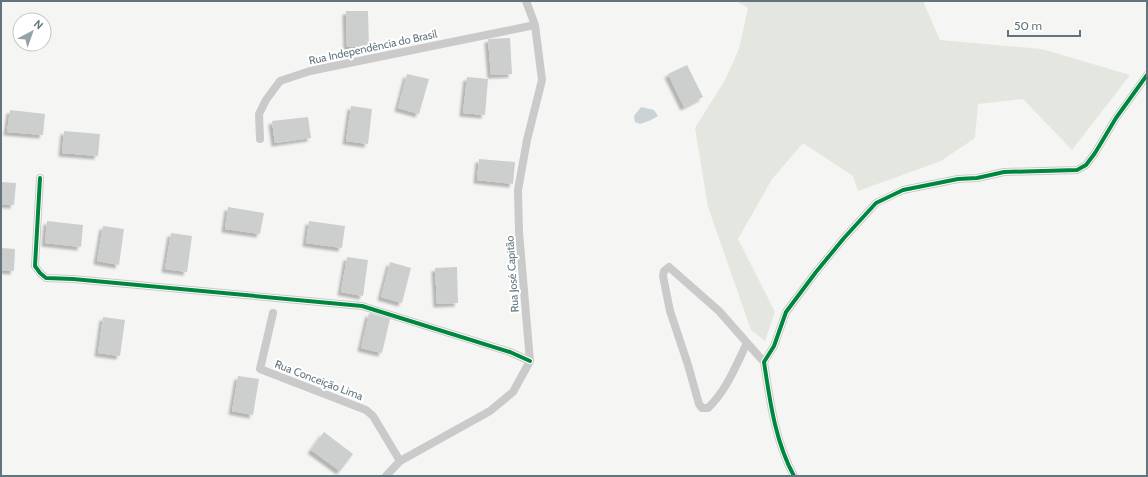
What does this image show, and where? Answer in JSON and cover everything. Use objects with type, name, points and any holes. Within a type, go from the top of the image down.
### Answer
[{"type":"street","name":"Rua José Capitão","points":[[526,1],[535,24],[542,80],[527,140],[518,190],[519,232],[530,361]]},
{"type":"street","name":"Rua Independência do Brasil","points":[[260,139],[259,114],[266,100],[280,80],[310,71],[535,24]]},
{"type":"street","points":[[764,362],[774,346],[786,312],[825,260],[876,203],[904,190],[958,179],[978,178],[1004,172],[1077,170],[1086,165],[1095,153],[1116,118],[1147,75]]},
{"type":"street","points":[[40,178],[35,266],[46,278],[73,279],[362,306],[510,352],[530,361],[513,392],[490,411],[400,461],[386,476]]},
{"type":"street","points":[[747,342],[729,382],[708,408],[702,408],[699,404],[670,311],[663,276],[664,271],[669,267],[718,311],[747,342],[764,362],[775,423],[787,463],[794,476]]},
{"type":"street","name":"Rua Conceição Lima","points":[[273,313],[260,369],[366,410],[373,416],[400,461]]},
{"type":"shaded area","points":[[736,1],[923,1],[940,40],[1042,49],[1130,75],[1072,150],[1023,99],[978,104],[975,138],[941,161],[858,191],[853,176],[803,143],[772,179],[738,239],[775,312],[765,341],[751,330],[708,207],[695,128],[725,80],[739,49],[748,8]]},
{"type":"shaded area","points":[[641,107],[654,110],[658,116],[640,124],[635,122],[634,116]]},
{"type":"building","points":[[346,11],[368,11],[369,47],[347,47]]},
{"type":"building","points":[[510,38],[512,74],[491,75],[488,39]]},
{"type":"building","points":[[687,65],[703,97],[684,107],[668,74]]},
{"type":"building","points":[[407,74],[429,79],[419,114],[398,108]]},
{"type":"building","points":[[467,77],[488,79],[485,115],[463,113]]},
{"type":"building","points":[[351,106],[372,109],[368,144],[346,141]]},
{"type":"building","points":[[10,110],[45,114],[43,135],[7,132]]},
{"type":"building","points":[[308,117],[311,138],[275,143],[272,121]]},
{"type":"building","points":[[64,131],[100,134],[98,156],[62,153]]},
{"type":"building","points":[[479,159],[515,162],[513,184],[477,180]]},
{"type":"building","points":[[1,182],[16,183],[14,205],[1,204]]},
{"type":"building","points":[[228,207],[264,213],[260,234],[225,229]]},
{"type":"building","points":[[47,221],[83,225],[81,247],[45,243]]},
{"type":"building","points":[[309,221],[345,226],[342,248],[306,243]]},
{"type":"building","points":[[103,226],[124,229],[119,265],[97,261]]},
{"type":"building","points":[[171,233],[192,236],[187,272],[165,269]]},
{"type":"building","points":[[1,248],[15,249],[14,271],[1,270]]},
{"type":"building","points":[[347,257],[368,260],[363,296],[341,292]]},
{"type":"building","points":[[390,262],[411,268],[402,303],[381,297]]},
{"type":"building","points":[[457,267],[458,303],[437,304],[435,268]]},
{"type":"building","points":[[369,313],[390,319],[382,353],[361,348]]},
{"type":"building","points":[[103,317],[125,320],[120,356],[98,353]]},
{"type":"building","points":[[238,376],[259,379],[253,415],[232,411]]},
{"type":"building","points":[[324,432],[353,454],[340,471],[311,450]]},
{"type":"cycle path","points":[[794,476],[782,449],[774,420],[764,362],[774,346],[786,312],[844,238],[876,203],[903,190],[1004,172],[1077,170],[1086,165],[1095,153],[1116,118],[1147,75]]},
{"type":"cycle path","points":[[40,178],[35,266],[46,278],[73,279],[362,306],[510,352],[530,361]]}]
